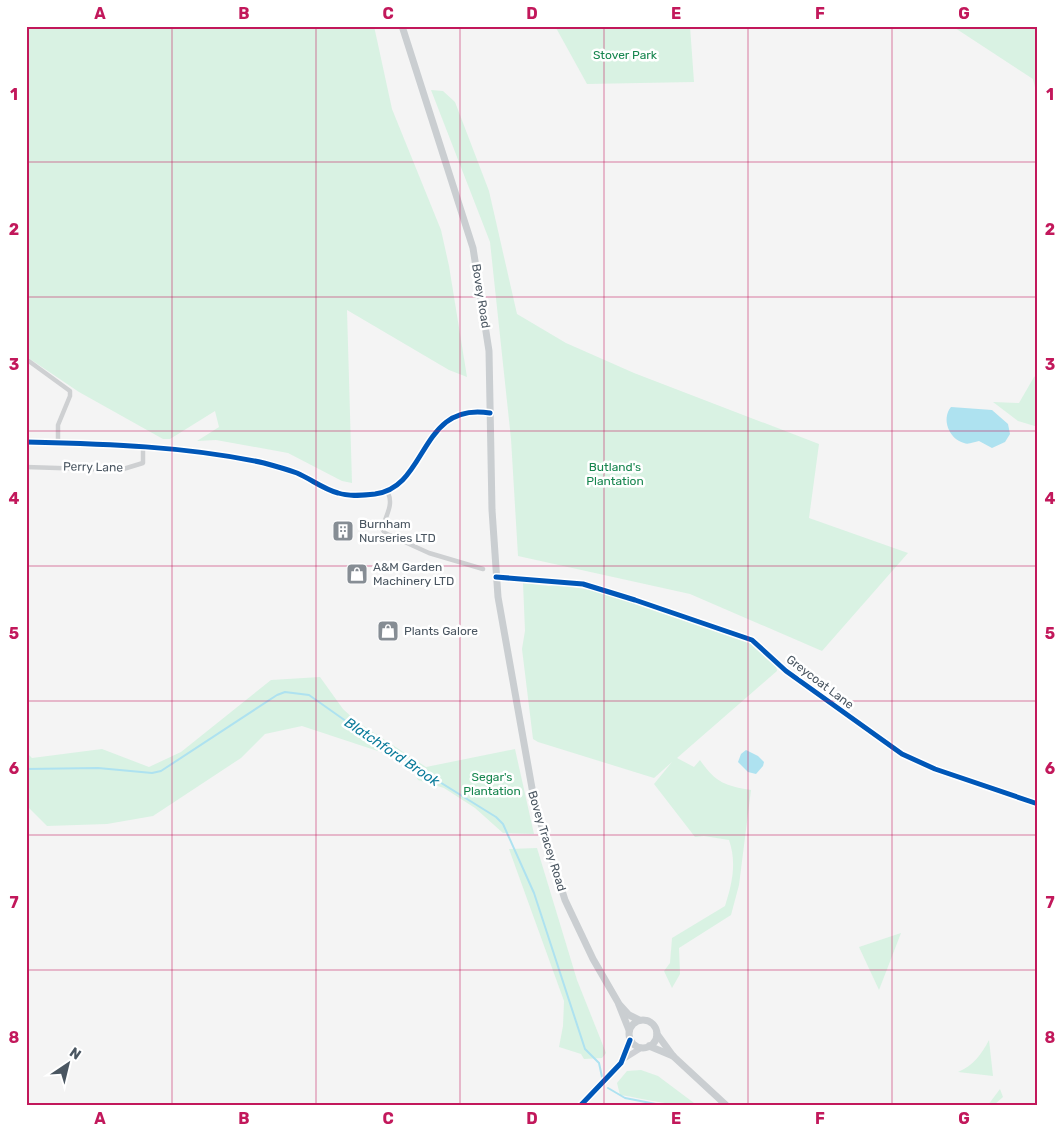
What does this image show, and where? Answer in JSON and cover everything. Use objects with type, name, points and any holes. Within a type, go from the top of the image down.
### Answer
[{"type":"main road","name":"Bovey Road","points":[[402,26],[473,248],[489,352],[496,577]]},
{"type":"main road","name":"Bovey Tracey Road","points":[[496,577],[530,783],[544,837],[565,900],[592,959],[618,1004],[629,1014],[640,1020]]},
{"type":"main road","name":"Bovey Tracey Road","points":[[618,1004],[618,1009],[629,1030]]},
{"type":"main road","points":[[657,1034],[654,1042],[649,1046],[641,1048],[630,1040],[629,1030],[632,1023],[640,1020],[650,1021],[673,1056],[727,1106]]},
{"type":"main road","points":[[649,1046],[673,1056]]},
{"type":"street","points":[[26,359],[70,390],[70,396],[58,424],[58,442]]},
{"type":"street","points":[[26,442],[58,442],[177,450],[263,463],[297,473],[328,490],[347,495],[394,490],[413,467],[434,432],[454,417],[468,413],[490,413]]},
{"type":"street","name":"Perry Lane","points":[[26,467],[120,470],[144,463],[143,448]]},
{"type":"street","points":[[388,492],[391,498],[382,529],[385,533],[429,553],[483,569]]},
{"type":"street","name":"Greycoat Lane","points":[[496,577],[583,584],[752,640],[786,671],[881,740],[912,759],[935,769],[1038,804]]},
{"type":"street","points":[[624,1059],[630,1040]]},
{"type":"street","points":[[580,1106],[624,1059],[641,1048]]},
{"type":"green space","points":[[26,26],[374,26],[392,109],[441,230],[449,266],[467,377],[449,370],[347,310],[352,483],[342,481],[288,453],[216,440],[197,441],[219,427],[215,411],[170,439],[163,439],[79,392],[30,359],[26,355]]},
{"type":"green space","name":"Stover Park","points":[[555,26],[690,26],[694,82],[587,84]]},
{"type":"green space","points":[[952,26],[1038,26],[1038,100],[1033,79]]},
{"type":"green space","name":"Butland's Plantation","points":[[431,90],[443,91],[455,102],[489,191],[517,314],[566,343],[634,373],[819,444],[809,518],[908,553],[822,651],[690,594],[518,556],[511,439],[490,242]]},
{"type":"green space","points":[[1038,374],[1038,427],[1018,421],[993,402],[1019,403],[1034,377]]},
{"type":"green space","points":[[523,583],[549,586],[555,584],[608,593],[750,643],[776,666],[777,671],[677,758],[694,767],[700,760],[721,782],[751,790],[739,885],[731,915],[679,948],[680,974],[672,988],[664,971],[670,963],[672,938],[725,906],[733,873],[733,857],[729,840],[704,836],[695,837],[654,784],[672,762],[654,778],[533,739],[522,649],[525,631]]},
{"type":"green space","name":"Segar's Plantation","points":[[320,677],[343,709],[356,721],[426,767],[515,749],[534,834],[503,833],[475,808],[444,788],[418,780],[408,761],[302,726],[265,734],[241,758],[153,816],[107,824],[47,826],[26,805],[26,752],[32,758],[102,749],[149,767],[181,752],[271,680]]},
{"type":"green space","points":[[537,848],[577,980],[606,1053],[602,1058],[584,1059],[581,1054],[559,1047],[563,1026],[564,1001],[509,849]]},
{"type":"green space","points":[[901,933],[879,990],[859,947]]},
{"type":"green space","points":[[989,1040],[993,1076],[958,1072],[976,1059]]},
{"type":"green space","points":[[641,1070],[658,1076],[698,1106],[668,1104],[620,1095],[617,1083],[627,1071]]},
{"type":"green space","points":[[1000,1089],[1003,1097],[994,1105],[988,1105]]},
{"type":"water","points":[[951,407],[992,410],[1008,424],[1010,434],[1005,442],[992,448],[979,441],[967,444],[959,441],[948,428],[947,417]]},
{"type":"water","points":[[746,750],[758,756],[764,762],[756,774],[748,772],[738,762],[741,754]]},
{"type":"waterway","name":"Blatchford Brook","points":[[26,769],[98,768],[152,773],[161,771],[277,695],[285,692],[309,695],[377,743],[496,817],[503,824],[534,893],[585,1049],[599,1063],[602,1077]]},
{"type":"waterway","name":"Blatchford Brook","points":[[608,1088],[625,1098],[666,1106]]},
{"type":"cycle path","points":[[26,442],[176,449],[235,457],[264,463],[302,475],[338,493],[361,495],[375,494],[392,488],[405,477],[436,432],[450,420],[467,413],[490,413]]},
{"type":"cycle path","points":[[496,577],[583,584],[752,640],[786,671],[902,754],[935,769],[1038,804]]},
{"type":"cycle path","points":[[580,1106],[621,1063],[630,1040]]},
{"type":"place","name":"Burnham Nurseries LTD","points":[[343,531]]},
{"type":"place","name":"A&M Garden Machinery LTD","points":[[357,574]]},
{"type":"place","name":"Plants Galore","points":[[388,631]]}]
